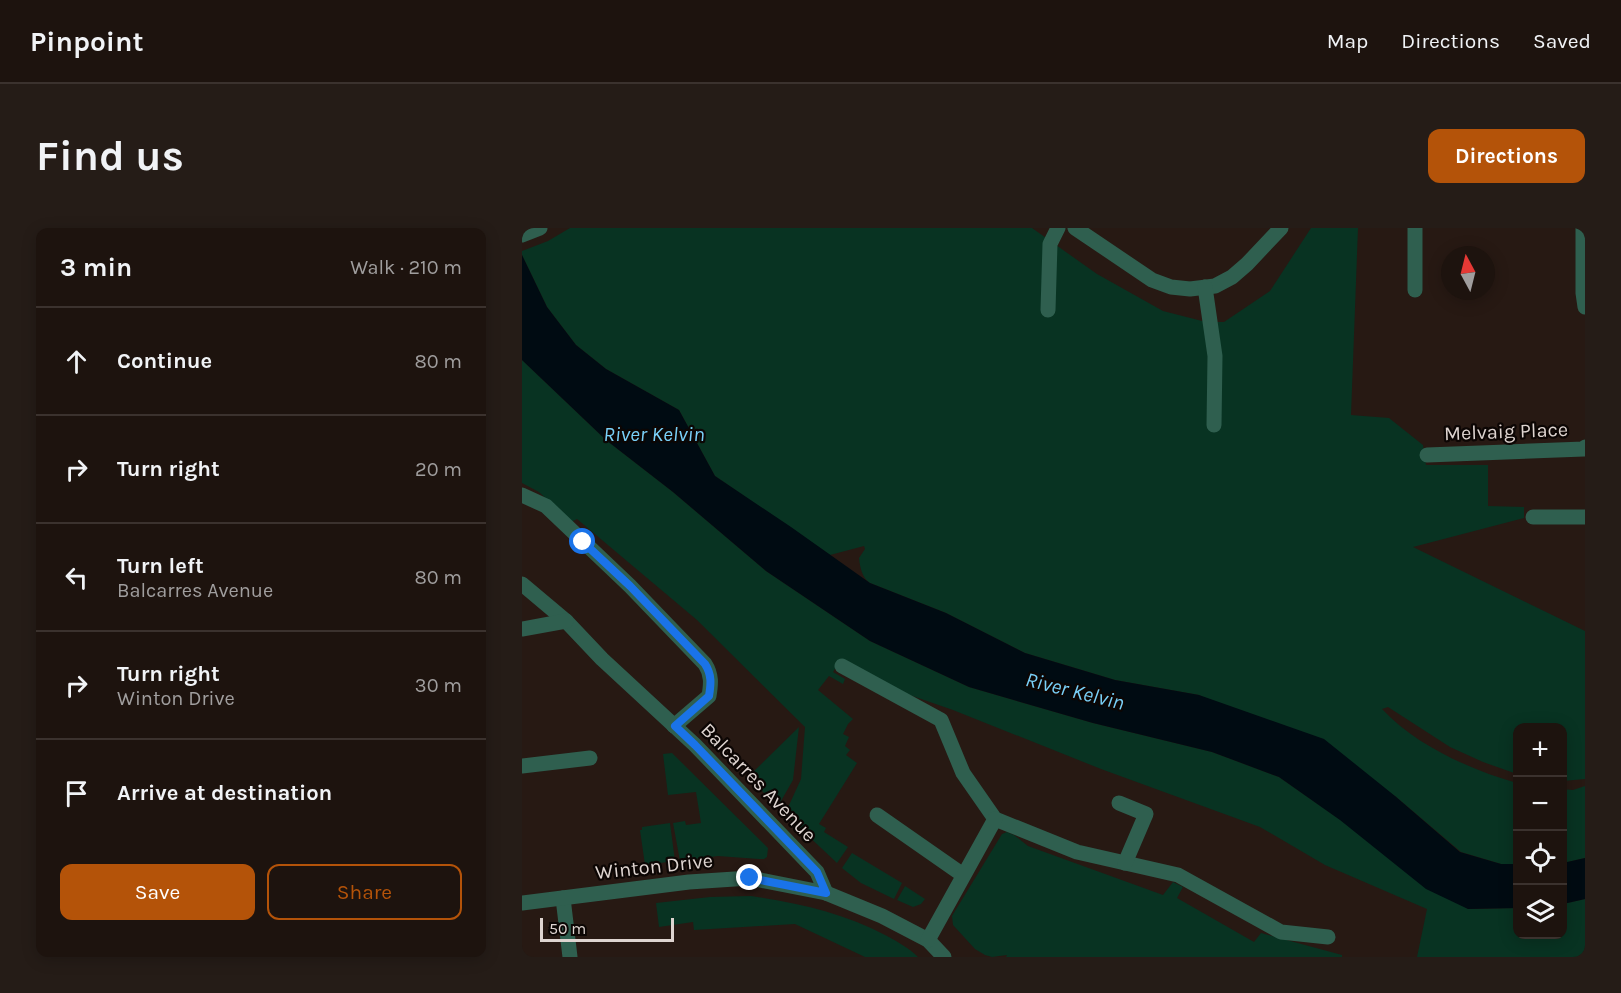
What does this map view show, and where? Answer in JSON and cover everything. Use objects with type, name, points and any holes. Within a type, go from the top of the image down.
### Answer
[{"type":"street","points":[[1048,310],[1050,244],[1058,228]]},
{"type":"street","points":[[1076,228],[1152,280],[1171,287],[1205,288],[1215,286],[1232,277],[1281,228]]},
{"type":"street","points":[[1415,228],[1415,290]]},
{"type":"street","points":[[1583,228],[1585,307]]},
{"type":"street","points":[[522,235],[538,229]]},
{"type":"street","points":[[1205,288],[1215,356],[1214,425]]},
{"type":"street","name":"Melvaig Place","points":[[1427,455],[1584,449],[1585,447]]},
{"type":"street","points":[[522,495],[546,506],[630,586],[710,671],[709,696],[675,726]]},
{"type":"street","points":[[1533,517],[1585,517]]},
{"type":"street","name":"Balcarres Avenue","points":[[522,584],[566,621],[602,659],[695,745],[817,872],[826,893]]},
{"type":"street","points":[[522,629],[566,621]]},
{"type":"street","points":[[842,666],[941,720],[963,773],[994,819],[1077,852],[1178,875],[1281,932],[1328,937]]},
{"type":"street","points":[[522,766],[590,759]]},
{"type":"street","points":[[1119,803],[1146,814],[1125,863]]},
{"type":"street","points":[[877,815],[963,875]]},
{"type":"street","points":[[928,940],[994,819]]},
{"type":"street","name":"Winton Drive","points":[[522,903],[689,882],[750,878],[826,893],[882,916],[928,940],[944,957]]},
{"type":"street","points":[[563,898],[570,957]]},
{"type":"green space","points":[[570,228],[1032,228],[1097,274],[1163,311],[1206,322],[1224,322],[1270,291],[1311,228],[1358,228],[1351,415],[1389,418],[1423,445],[1426,465],[1488,465],[1488,506],[1524,507],[1524,518],[1413,547],[1585,631],[1585,779],[1567,781],[1567,723],[1513,723],[1513,773],[1450,747],[1388,707],[1382,709],[1411,734],[1445,755],[1513,782],[1513,864],[1501,864],[1461,852],[1395,796],[1199,695],[1115,680],[1025,653],[946,613],[870,583],[863,575],[859,561],[865,549],[864,546],[830,555],[715,476],[679,410],[606,369],[576,345],[547,307],[522,255],[522,251],[548,241]]},
{"type":"green space","points":[[522,360],[606,440],[673,492],[766,571],[870,641],[969,687],[1093,723],[1212,752],[1279,777],[1468,909],[1513,908],[1513,939],[1567,939],[1567,903],[1585,899],[1585,957],[1417,957],[1427,909],[1325,865],[1260,827],[901,692],[840,661],[833,672],[845,679],[843,684],[829,676],[818,690],[853,719],[843,734],[849,737],[845,746],[850,750],[846,755],[857,763],[819,824],[826,828],[824,832],[848,847],[837,863],[785,814],[801,779],[805,727],[697,620],[577,519],[571,522],[539,492],[522,483]]},
{"type":"green space","points":[[799,727],[793,780],[777,808],[749,776]]},
{"type":"green space","points":[[672,753],[768,848],[767,857],[759,859],[718,856],[680,861],[673,823],[685,821],[686,825],[701,823],[696,792],[668,795],[663,754]]},
{"type":"green space","points":[[1585,786],[1585,858],[1567,862],[1567,789]]},
{"type":"green space","points":[[670,823],[675,861],[645,865],[640,830],[642,827]]},
{"type":"green space","points":[[1007,832],[1028,846],[1163,895],[1173,882],[1183,887],[1177,898],[1254,942],[1261,933],[1342,955],[1342,957],[1006,957],[1007,955],[992,957],[985,955],[975,949],[953,925],[952,916],[1002,834]]},
{"type":"green space","points":[[852,853],[902,883],[894,899],[861,883],[842,868]]},
{"type":"green space","points":[[905,886],[925,899],[921,904],[913,907],[897,900]]},
{"type":"green space","points":[[751,896],[838,915],[871,928],[907,948],[918,957],[865,957],[795,924],[694,930],[693,922],[659,927],[656,903],[710,897]]},
{"type":"water","name":"River Kelvin","points":[[522,255],[547,307],[576,345],[606,369],[679,410],[715,476],[870,583],[946,613],[1025,653],[1115,680],[1199,695],[1324,739],[1460,852],[1501,864],[1513,864],[1513,908],[1468,909],[1426,889],[1340,820],[1279,777],[1212,752],[1093,723],[969,687],[870,641],[766,571],[673,492],[606,440],[522,360]]},
{"type":"water","points":[[1585,858],[1585,899],[1567,903],[1567,862]]},
{"type":"route","points":[[583,542],[630,586],[710,671],[709,696],[675,726],[817,872],[826,893],[750,878]]}]
